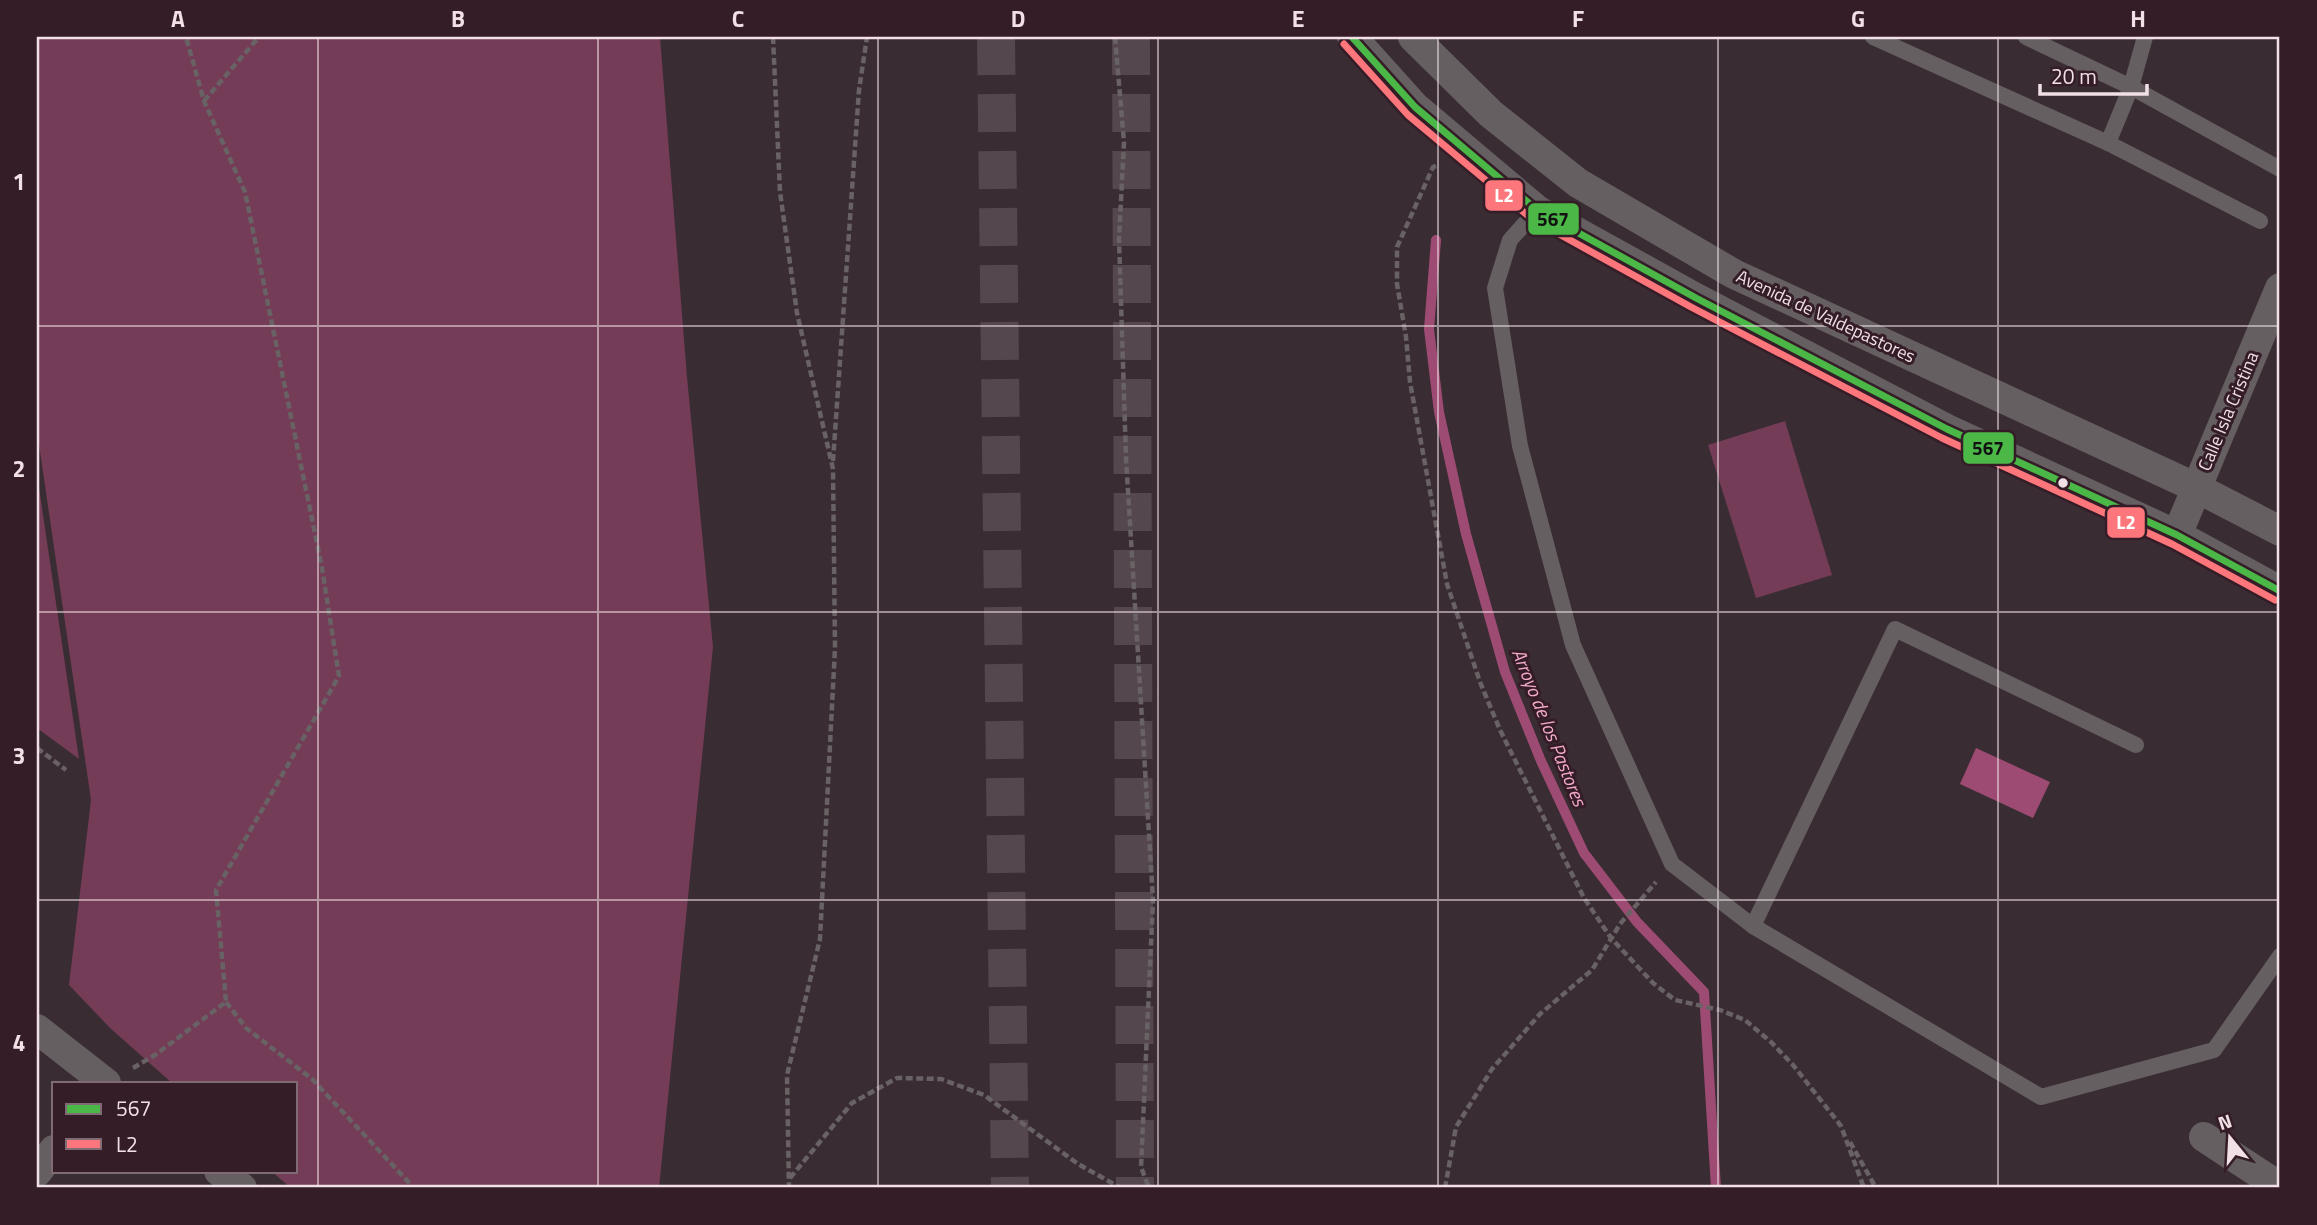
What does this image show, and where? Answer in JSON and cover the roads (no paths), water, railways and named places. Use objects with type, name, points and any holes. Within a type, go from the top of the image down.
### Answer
[{"type":"street","points":[[1352,37],[1415,107],[1537,210],[1696,298],[1947,429],[2177,535],[2280,591]]},
{"type":"street","name":"Avenida de Valdepastores","points":[[1413,37],[1491,114],[1578,183],[1734,274],[2197,488],[2280,531]]},
{"type":"street","name":"Calle Isla Cristina","points":[[2177,535],[2280,288]]},
{"type":"street","points":[[37,1029],[105,1082]]},
{"type":"street","points":[[2204,1137],[2280,1187]]},
{"type":"street","points":[[37,1172],[52,1153]]},
{"type":"street","points":[[220,1172],[242,1188]]},
{"type":"lane","points":[[1873,37],[2108,144],[2260,221]]},
{"type":"lane","points":[[2026,37],[2131,87],[2280,169]]},
{"type":"lane","points":[[2108,144],[2131,87],[2145,37]]},
{"type":"lane","points":[[1537,210],[1510,240],[1494,288],[1520,446],[1573,645],[1672,864],[1753,926],[2041,1097],[2214,1050],[2280,956]]},
{"type":"lane","points":[[1753,926],[1895,629],[2136,745]]},
{"type":"waterway","name":"Arroyo de los Pastores","points":[[1436,240],[1429,329],[1439,412],[1466,534],[1505,672],[1541,761],[1584,853],[1637,922],[1704,992],[1716,1188]]},
{"type":"tunnel","points":[[996,37],[1010,1188]]},
{"type":"tunnel","points":[[1131,37],[1135,1188]]}]
